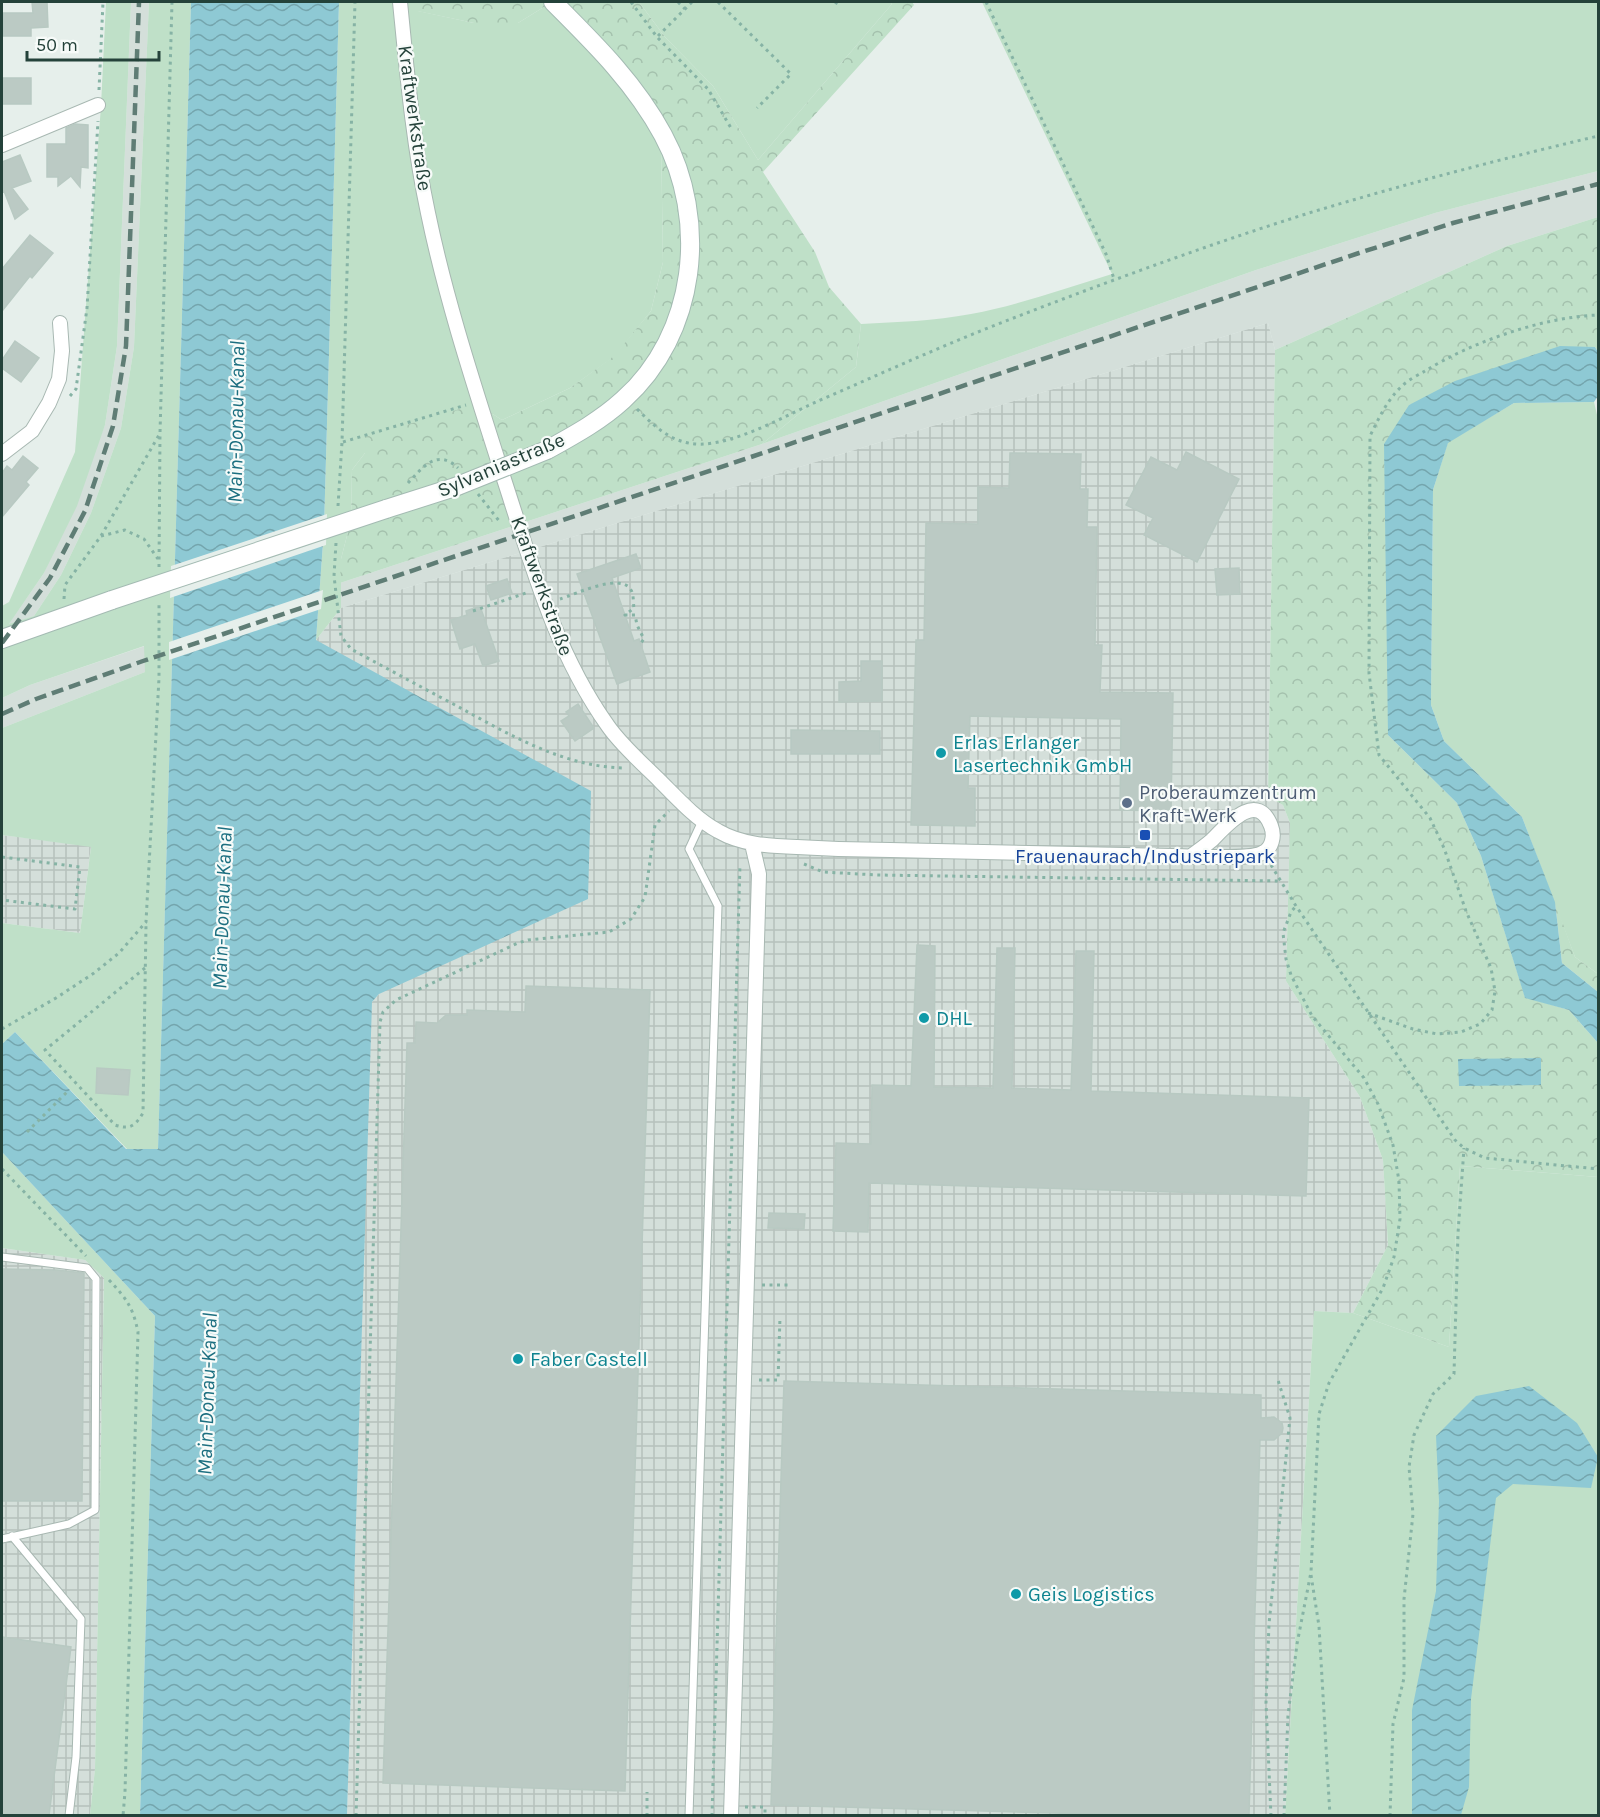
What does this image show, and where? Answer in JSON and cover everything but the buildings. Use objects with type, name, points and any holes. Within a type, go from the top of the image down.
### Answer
[{"type":"street","name":"Kraftwerkstraße","points":[[400,2],[410,98],[428,213],[451,306],[544,603],[583,687],[609,727],[702,821],[719,832],[752,844],[847,850],[1191,856],[1258,855],[1270,847],[1273,830],[1267,817],[1256,811],[1245,811],[1191,856]]},
{"type":"street","name":"Sylvaniastraße","points":[[2,639],[112,600],[455,487],[547,450],[582,431],[625,398],[656,359],[683,304],[690,266],[688,212],[680,175],[664,136],[641,99],[612,61],[554,2]]},
{"type":"street","points":[[2,145],[98,105]]},
{"type":"street","points":[[2,454],[32,431],[49,403],[59,378],[62,351],[60,323]]},
{"type":"street","points":[[731,1811],[759,874],[752,844]]},
{"type":"lane","points":[[689,1815],[718,906],[689,849],[702,821]]},
{"type":"lane","points":[[2,1257],[87,1268],[96,1279],[95,1510],[69,1524],[2,1539]]},
{"type":"lane","points":[[12,1536],[81,1619],[76,1757],[69,1815]]},
{"type":"path","points":[[49,403],[68,399],[76,389],[80,368],[87,308],[103,2]]},
{"type":"path","points":[[159,572],[160,433],[172,2]]},
{"type":"path","points":[[338,509],[355,2]]},
{"type":"path","points":[[631,2],[657,37],[708,89],[732,128]]},
{"type":"path","points":[[678,2],[685,9]]},
{"type":"path","points":[[657,37],[692,2]]},
{"type":"path","points":[[718,2],[790,74],[757,108]]},
{"type":"path","points":[[986,2],[1106,254],[1114,279]]},
{"type":"path","points":[[625,398],[658,431],[674,439],[695,444],[711,444],[745,434],[893,368],[1114,279],[1310,213],[1475,166],[1599,136]]},
{"type":"path","points":[[1368,1013],[1437,1034],[1461,1032],[1480,1024],[1492,1010],[1495,991],[1491,968],[1430,818],[1379,755],[1369,673],[1370,436],[1381,412],[1403,385],[1439,362],[1504,333],[1584,315],[1599,315]]},
{"type":"path","points":[[342,442],[479,401]]},
{"type":"path","points":[[65,585],[101,536],[160,433]]},
{"type":"path","points":[[101,536],[125,530],[144,539],[159,560]]},
{"type":"path","points":[[336,542],[334,576],[341,636],[351,648],[526,743],[601,765],[629,768]]},
{"type":"path","points":[[544,603],[614,581],[624,583],[631,589],[634,608],[625,615],[635,615],[644,639],[640,644]]},
{"type":"path","points":[[473,611],[531,592]]},
{"type":"path","points":[[145,968],[45,1050],[115,1125],[126,1128],[136,1125],[143,1113],[146,922],[159,678],[159,596]]},
{"type":"path","points":[[356,1815],[380,1022],[383,1012],[396,1000],[518,943],[609,932],[631,919],[645,897],[656,825],[679,800]]},
{"type":"path","points":[[712,1815],[740,854]]},
{"type":"path","points":[[2,858],[80,867],[75,909],[2,900]]},
{"type":"path","points":[[802,863],[823,872],[877,875],[1280,881],[1455,1140],[1464,1148],[1485,1158],[1599,1169]]},
{"type":"path","points":[[1284,1815],[1288,1715],[1297,1644],[1311,1572],[1319,1414],[1329,1383],[1383,1288],[1394,1257],[1400,1219],[1399,1181],[1393,1145],[1378,1104],[1364,1078],[1312,1016],[1291,975],[1286,959],[1283,933],[1291,912],[1296,906]]},
{"type":"path","points":[[2,1029],[94,973],[118,953],[146,922]]},
{"type":"path","points":[[27,1132],[69,1090]]},
{"type":"path","points":[[1390,1815],[1393,1724],[1404,1678],[1404,1599],[1413,1514],[1409,1467],[1414,1435],[1433,1394],[1454,1374],[1458,1233],[1464,1148]]},
{"type":"path","points":[[2,1169],[88,1259]]},
{"type":"path","points":[[104,1275],[127,1299],[135,1315],[138,1332],[123,1815]]},
{"type":"path","points":[[748,1284],[789,1285]]},
{"type":"path","points":[[745,1379],[778,1380],[780,1317]]},
{"type":"path","points":[[1271,1815],[1266,1703],[1269,1624],[1290,1418],[1277,1377]]},
{"type":"path","points":[[1311,1572],[1319,1626],[1330,1815]]},
{"type":"path","points":[[647,1792],[647,1815]]},
{"type":"path","points":[[731,1811],[765,1807],[765,1815]]},
{"type":"shaded area","points":[[131,2],[149,2],[134,347],[121,428],[91,513],[61,575],[34,616],[8,625],[44,573],[105,425],[117,346]]},
{"type":"shaded area","points":[[1598,171],[1598,217],[1507,246],[1275,350],[1268,323],[341,608],[340,583],[762,444],[1256,270],[1435,213]]},
{"type":"shaded area","points":[[1268,323],[1275,350],[1268,797],[1283,805],[1290,823],[1286,981],[1360,1097],[1383,1160],[1388,1245],[1353,1313],[1314,1311],[1285,1815],[347,1815],[371,1013],[372,1002],[379,994],[316,640],[341,608]]},
{"type":"shaded area","points":[[145,646],[145,672],[2,728],[2,698],[30,685]]},
{"type":"shaded area","points":[[2,835],[91,846],[80,933],[2,923]]},
{"type":"shaded area","points":[[2,1248],[85,1260],[104,1278],[95,1769],[90,1815],[2,1816]]},
{"type":"green space","points":[[106,2],[131,2],[117,346],[105,425],[77,506],[44,573],[9,624],[34,616],[61,575],[91,513],[121,428],[134,347],[149,2],[191,2],[158,1150],[127,1149],[15,1032],[2,1044],[2,923],[80,933],[91,847],[2,835],[2,728],[145,672],[144,646],[30,685],[2,698],[2,606],[9,602],[75,452],[101,106]]},
{"type":"green space","points":[[339,2],[417,2],[418,11],[474,23],[518,23],[552,2],[661,136],[663,262],[651,311],[615,356],[570,388],[502,420],[477,404],[365,453],[352,470],[351,520],[341,559],[341,608],[316,640],[324,529]]},
{"type":"green space","points":[[417,2],[552,2],[518,23],[474,23],[417,11]]},
{"type":"green space","points":[[555,2],[639,2],[665,37],[713,86],[758,160],[892,4],[890,2],[912,2],[914,5],[763,172],[815,252],[829,287],[861,324],[856,367],[762,444],[340,583],[341,559],[351,520],[352,470],[365,453],[365,437],[477,404],[502,420],[570,388],[614,356],[651,311],[663,262],[661,136]]},
{"type":"green space","points":[[639,2],[890,2],[892,4],[758,160],[713,86],[665,37]]},
{"type":"green space","points":[[982,2],[1598,2],[1598,171],[1435,213],[1256,270],[762,444],[856,367],[861,324],[930,320],[971,314],[1025,301],[1112,274]]},
{"type":"green space","points":[[1598,217],[1598,352],[1595,347],[1409,405],[1388,735],[1457,803],[1481,856],[1525,997],[1569,1010],[1598,1043],[1598,1177],[1460,1166],[1449,1347],[1353,1313],[1388,1245],[1383,1160],[1360,1097],[1286,981],[1290,823],[1283,805],[1268,797],[1275,350],[1507,246]]},
{"type":"green space","points":[[1594,402],[1598,419],[1598,974],[1575,957],[1522,817],[1444,741],[1431,705],[1433,490],[1448,442],[1514,403]]},
{"type":"green space","points":[[1555,902],[1575,957],[1598,974],[1598,992],[1562,963]]},
{"type":"green space","points":[[2,1152],[155,1316],[140,1815],[90,1815],[95,1769],[104,1278],[85,1260],[2,1248]]},
{"type":"green space","points":[[1460,1166],[1598,1177],[1598,1815],[1285,1816],[1314,1311],[1353,1313],[1449,1347]]},
{"type":"water","name":"Main-Donau-Kanal","points":[[191,2],[339,2],[324,529],[316,640],[591,791],[588,899],[379,994],[372,1002],[347,1815],[140,1815],[155,1316],[2,1152],[2,1044],[15,1032],[126,1149],[158,1149]]},
{"type":"water","points":[[1560,346],[1595,347],[1598,352],[1598,396],[1594,402],[1514,403],[1448,443],[1433,490],[1431,705],[1444,741],[1522,817],[1555,902],[1562,963],[1598,992],[1598,1043],[1569,1010],[1525,998],[1481,856],[1457,803],[1388,735],[1384,444],[1409,405],[1455,381]]},
{"type":"water","points":[[1541,1058],[1541,1085],[1459,1086],[1458,1059]]},
{"type":"water","points":[[1529,1386],[1577,1423],[1598,1457],[1591,1488],[1513,1484],[1496,1498],[1471,1699],[1469,1787],[1461,1815],[1412,1815],[1412,1710],[1436,1591],[1439,1501],[1436,1436],[1476,1396]]},
{"type":"pier","points":[[327,514],[326,545],[170,598],[171,566]]},
{"type":"pier","points":[[323,590],[321,609],[169,660],[169,642]]},
{"type":"railway","points":[[2,643],[50,578],[85,511],[113,426],[126,346],[139,2]]},
{"type":"railway","points":[[2,714],[36,699],[143,661],[1359,253],[1453,223],[1598,184]]},
{"type":"place","name":"Erlas Erlanger Lasertechnik GmbH","points":[[941,753]]},
{"type":"place","name":"Proberaumzentrum Kraft-Werk","points":[[1127,803]]},
{"type":"place","name":"Frauenaurach/Industriepark","points":[[1145,835]]},
{"type":"place","name":"DHL","points":[[924,1018]]},
{"type":"place","name":"Faber Castell","points":[[518,1359]]},
{"type":"place","name":"Geis Logistics","points":[[1016,1594]]}]
